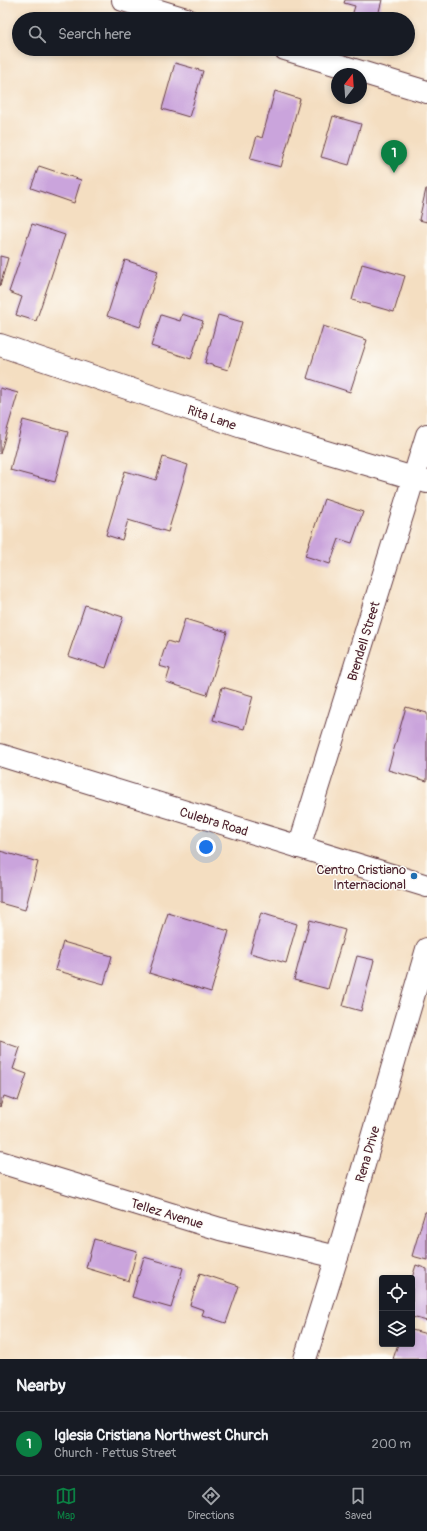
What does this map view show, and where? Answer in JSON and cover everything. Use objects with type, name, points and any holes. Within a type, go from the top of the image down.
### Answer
[{"type":"street","points":[[123,0],[163,12]]},
{"type":"street","points":[[309,56],[427,92]]},
{"type":"street","name":"Rita Lane","points":[[0,345],[242,427],[420,480]]},
{"type":"street","name":"Brendell Street","points":[[299,847],[420,480],[427,435]]},
{"type":"street","name":"Culebra Road","points":[[0,755],[427,886]]},
{"type":"street","name":"Rena Drive","points":[[305,1359],[337,1257],[427,949]]},
{"type":"street","name":"Tellez Avenue","points":[[0,1162],[220,1229],[337,1257]]},
{"type":"building","points":[[345,0],[382,0],[379,12],[353,12],[355,6],[344,3]]},
{"type":"building","points":[[175,63],[203,71],[189,117],[162,109]]},
{"type":"building","points":[[275,91],[300,99],[281,167],[250,159],[257,136],[262,138]]},
{"type":"building","points":[[333,116],[361,124],[349,165],[321,157]]},
{"type":"building","points":[[39,166],[81,180],[74,203],[31,188]]},
{"type":"building","points":[[427,189],[427,222],[419,220]]},
{"type":"building","points":[[32,224],[65,235],[36,321],[16,315],[22,297],[9,292]]},
{"type":"building","points":[[0,256],[8,258],[0,286]]},
{"type":"building","points":[[125,260],[158,271],[140,327],[107,316]]},
{"type":"building","points":[[362,264],[405,276],[394,312],[352,300]]},
{"type":"building","points":[[182,314],[203,321],[191,359],[151,346],[161,315],[180,321]]},
{"type":"building","points":[[218,315],[242,322],[228,370],[205,363]]},
{"type":"building","points":[[323,326],[367,340],[350,392],[307,378]]},
{"type":"building","points":[[0,388],[18,393],[0,454]]},
{"type":"building","points":[[23,420],[68,432],[55,482],[10,470]]},
{"type":"building","points":[[163,457],[188,465],[168,532],[128,520],[122,540],[106,535],[125,471],[156,480]]},
{"type":"building","points":[[324,499],[363,512],[352,543],[339,539],[330,564],[305,556]]},
{"type":"building","points":[[85,605],[123,617],[106,668],[68,656]]},
{"type":"building","points":[[185,619],[227,632],[207,695],[166,682],[170,669],[159,666],[167,641],[177,644]]},
{"type":"building","points":[[222,687],[253,696],[244,729],[213,720]]},
{"type":"building","points":[[406,707],[427,713],[427,781],[388,770]]},
{"type":"building","points":[[0,851],[38,862],[25,910],[0,903]]},
{"type":"building","points":[[168,913],[229,931],[211,992],[149,973]]},
{"type":"building","points":[[261,913],[297,924],[286,963],[250,953]]},
{"type":"building","points":[[310,920],[345,930],[328,989],[294,980]]},
{"type":"building","points":[[63,942],[112,956],[104,984],[55,970]]},
{"type":"building","points":[[357,956],[374,960],[361,1011],[343,1006]]},
{"type":"building","points":[[0,1041],[20,1048],[13,1069],[27,1074],[18,1101],[4,1096],[0,1107]]},
{"type":"building","points":[[425,1212],[427,1212],[427,1260],[412,1256]]},
{"type":"building","points":[[94,1239],[137,1251],[129,1281],[86,1268]]},
{"type":"building","points":[[144,1257],[183,1268],[171,1308],[132,1297]]},
{"type":"building","points":[[416,1265],[427,1269],[427,1321],[415,1318],[415,1275],[413,1275]]},
{"type":"building","points":[[200,1273],[239,1286],[226,1323],[202,1315],[204,1310],[190,1305]]},
{"type":"building","points":[[415,1331],[427,1334],[427,1359],[393,1359],[397,1347],[415,1347]]},
{"type":"place","name":"Iglesia Cristiana Northwest Church","points":[[394,173]]},
{"type":"place","name":"Centro Cristiano Internacional","points":[[414,876]]}]
